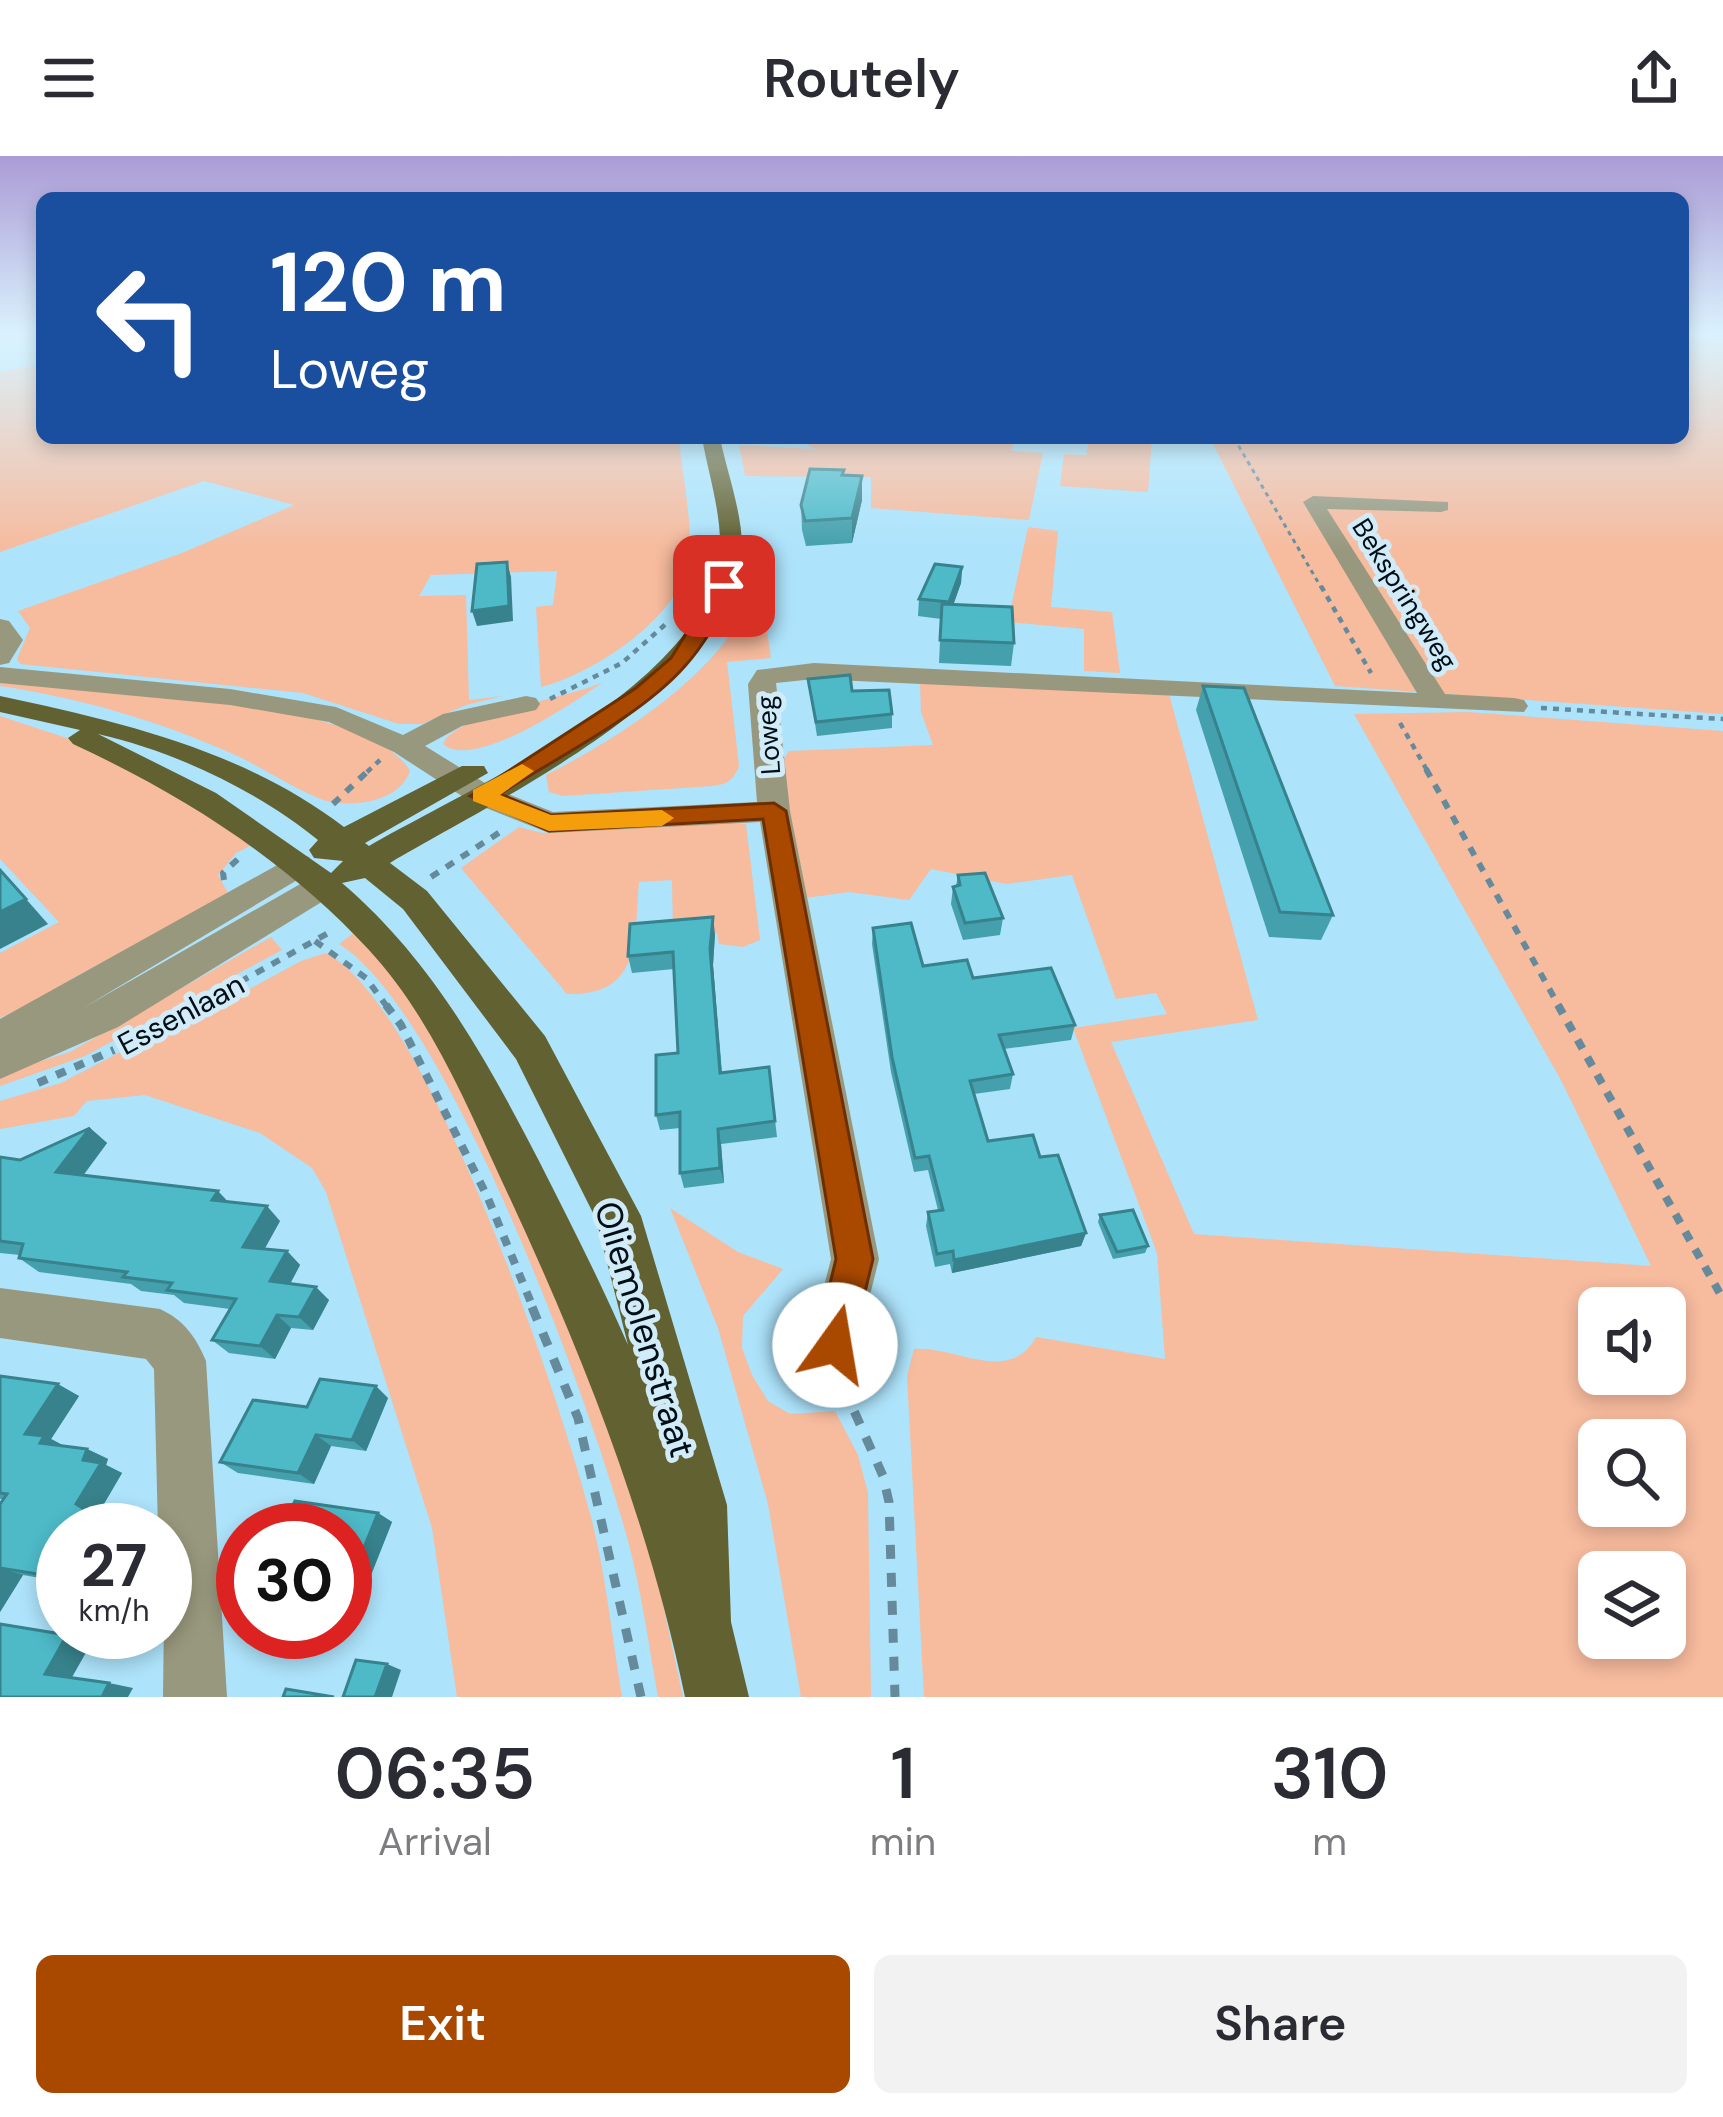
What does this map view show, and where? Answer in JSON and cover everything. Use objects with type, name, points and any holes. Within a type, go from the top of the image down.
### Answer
[{"type":"main road","points":[[322,903],[471,788],[644,692],[678,662],[684,627],[724,586],[731,546],[712,444]]},
{"type":"main road","name":"Oliemolenstraat","points":[[0,704],[86,719],[202,759],[261,788],[372,864],[531,1048],[618,1216],[698,1505],[702,1617],[717,1697]]},
{"type":"main road","name":"Oliemolenstraat","points":[[40,713],[55,726],[209,801],[322,903],[383,943],[431,1006],[473,1076],[622,1388],[702,1617]]},
{"type":"street","name":"Bekspringweg","points":[[1437,703],[1313,502],[1441,506]]},
{"type":"street","points":[[0,626],[10,640],[0,657]]},
{"type":"street","name":"Loweg","points":[[0,675],[286,704],[336,715],[404,746],[522,816],[581,824],[774,811],[762,684],[766,676],[786,673],[1514,706]]},
{"type":"street","points":[[404,746],[454,720],[526,704]]},
{"type":"street","points":[[774,811],[855,1259],[835,1345]]},
{"type":"street","points":[[0,1038],[322,903]]},
{"type":"street","name":"Essenlaan","points":[[11,1075],[104,1016],[322,903]]},
{"type":"street","points":[[0,1313],[160,1335],[180,1361],[195,1697]]},
{"type":"path","points":[[1237,444],[1370,673]]},
{"type":"path","points":[[526,704],[583,686],[684,627]]},
{"type":"path","points":[[1514,706],[1723,718]]},
{"type":"path","points":[[1397,718],[1723,1298]]},
{"type":"path","points":[[372,864],[464,860],[522,816]]},
{"type":"path","points":[[322,903],[400,1025],[487,1196],[578,1418],[641,1697]]},
{"type":"path","name":"Essenlaan","points":[[11,1075],[65,1075],[322,903]]},
{"type":"path","points":[[835,1345],[845,1396],[883,1476],[889,1502],[895,1697]]},
{"type":"shaded area","points":[[0,407],[36,407],[36,444],[680,444],[690,529],[682,581],[652,622],[609,656],[541,687],[536,607],[553,605],[557,571],[431,575],[419,596],[466,595],[469,700],[503,696],[422,724],[399,724],[303,693],[20,664],[17,659],[30,628],[18,611],[182,553],[294,505],[204,481],[0,552]]},
{"type":"shaded area","points":[[1689,407],[1723,407],[1723,714],[1335,686],[1213,444],[1689,444]]},
{"type":"shaded area","points":[[806,444],[1013,444],[1012,451],[1043,453],[1029,520],[871,508],[871,477],[745,476],[739,445],[815,449]]},
{"type":"shaded area","points":[[1088,444],[1152,444],[1148,492],[1060,486],[1064,454],[1086,455]]},
{"type":"shaded area","points":[[1028,527],[1058,531],[1051,607],[1112,612],[1120,673],[1084,671],[1084,629],[1008,622]]},
{"type":"shaded area","points":[[752,596],[767,631],[771,658],[727,662],[739,766],[732,778],[712,786],[563,796],[549,792],[546,775],[634,723],[692,677],[737,625]]},
{"type":"shaded area","points":[[0,680],[156,693],[285,712],[341,727],[384,746],[410,771],[388,795],[354,803],[331,802],[175,730],[88,704],[0,686]]},
{"type":"shaded area","points":[[603,682],[499,742],[458,750],[443,744],[452,733],[490,715]]},
{"type":"shaded area","points":[[920,682],[1169,694],[1258,1020],[1111,1042],[1194,1234],[1651,1266],[1562,1082],[1354,714],[1468,712],[1723,731],[1723,1697],[924,1697],[907,1376],[914,1349],[997,1362],[1025,1351],[1036,1337],[1165,1359],[1157,1253],[1073,1028],[1167,1014],[1156,993],[1116,999],[1072,875],[1006,884],[931,869],[909,900],[849,892],[805,898],[781,763],[789,751],[933,745],[921,712]]},
{"type":"shaded area","points":[[0,716],[82,743],[256,843],[236,853],[218,875],[229,895],[73,978],[64,988],[0,1018],[0,953],[59,922],[0,859]]},
{"type":"shaded area","points":[[746,824],[760,940],[743,947],[719,944],[717,933],[673,935],[672,880],[639,882],[629,960],[609,985],[591,992],[567,994],[461,868],[519,827],[542,833]]},
{"type":"shaded area","points":[[355,932],[364,937],[427,1023],[570,1309],[643,1512],[683,1697],[658,1697],[638,1582],[611,1484],[512,1221],[426,1048],[382,984],[339,944]]},
{"type":"shaded area","points":[[271,937],[282,950],[85,1056],[0,1086],[0,1074],[70,1052]]},
{"type":"shaded area","points":[[326,953],[366,988],[406,1047],[447,1124],[521,1300],[591,1517],[622,1697],[457,1697],[432,1528],[326,1192],[312,1168],[260,1133],[145,1095],[87,1101],[74,1116],[0,1129],[0,1101],[61,1083],[130,1047],[134,1052],[301,961]]},
{"type":"shaded area","points":[[670,1208],[738,1252],[783,1269],[743,1316],[742,1348],[768,1401],[790,1414],[835,1411],[858,1455],[868,1493],[871,1697],[801,1697],[768,1504],[718,1328]]},
{"type":"building","points":[[810,469],[862,476],[852,518],[805,521],[801,505]]},
{"type":"building","points":[[507,562],[509,606],[472,611],[477,564]]},
{"type":"building","points":[[935,564],[962,567],[949,602],[919,599]]},
{"type":"building","points":[[942,604],[1012,607],[1014,643],[940,640]]},
{"type":"building","points":[[850,675],[852,691],[889,690],[892,714],[816,722],[808,679]]},
{"type":"building","points":[[1203,686],[1244,688],[1333,915],[1280,912]]},
{"type":"building","points":[[0,870],[26,899],[0,912]]},
{"type":"building","points":[[985,873],[1003,918],[965,923],[953,887],[960,885],[958,875]]},
{"type":"building","points":[[713,917],[710,949],[720,1073],[769,1067],[775,1121],[718,1129],[720,1168],[680,1173],[680,1112],[656,1115],[656,1055],[678,1053],[673,952],[628,956],[630,924]]},
{"type":"building","points":[[911,923],[923,966],[967,960],[973,978],[1051,968],[1075,1025],[999,1035],[1013,1074],[970,1081],[988,1141],[1033,1135],[1040,1157],[1058,1155],[1086,1233],[954,1260],[953,1251],[937,1254],[928,1212],[943,1210],[929,1156],[915,1158],[892,1057],[873,928]]},
{"type":"building","points":[[90,1128],[56,1172],[218,1191],[212,1200],[267,1206],[243,1247],[287,1251],[270,1281],[316,1287],[299,1317],[277,1315],[260,1346],[212,1340],[236,1299],[167,1290],[172,1283],[123,1277],[127,1272],[19,1258],[23,1244],[0,1241],[0,1157],[20,1160]]},
{"type":"building","points":[[1133,1210],[1148,1246],[1117,1252],[1100,1215]]},
{"type":"building","points":[[0,1376],[58,1384],[25,1434],[44,1436],[40,1443],[87,1449],[83,1460],[101,1463],[77,1503],[36,1503],[36,1574],[0,1568],[0,1504],[7,1494],[0,1493]]},
{"type":"building","points":[[320,1379],[376,1386],[352,1440],[316,1435],[298,1473],[220,1462],[253,1400],[307,1407]]},
{"type":"building","points":[[0,1624],[36,1630],[36,1659],[53,1659],[45,1674],[109,1683],[102,1697],[0,1697]]},
{"type":"building","points":[[356,1660],[387,1664],[375,1697],[343,1697]]},
{"type":"building","points":[[286,1689],[334,1697],[283,1697]]},
{"type":"slow traffic","points":[[522,771],[482,796],[549,823],[662,818]]},
{"type":"route","points":[[724,586],[678,662],[644,692],[482,796],[549,823],[774,811],[855,1259],[835,1345]]}]
